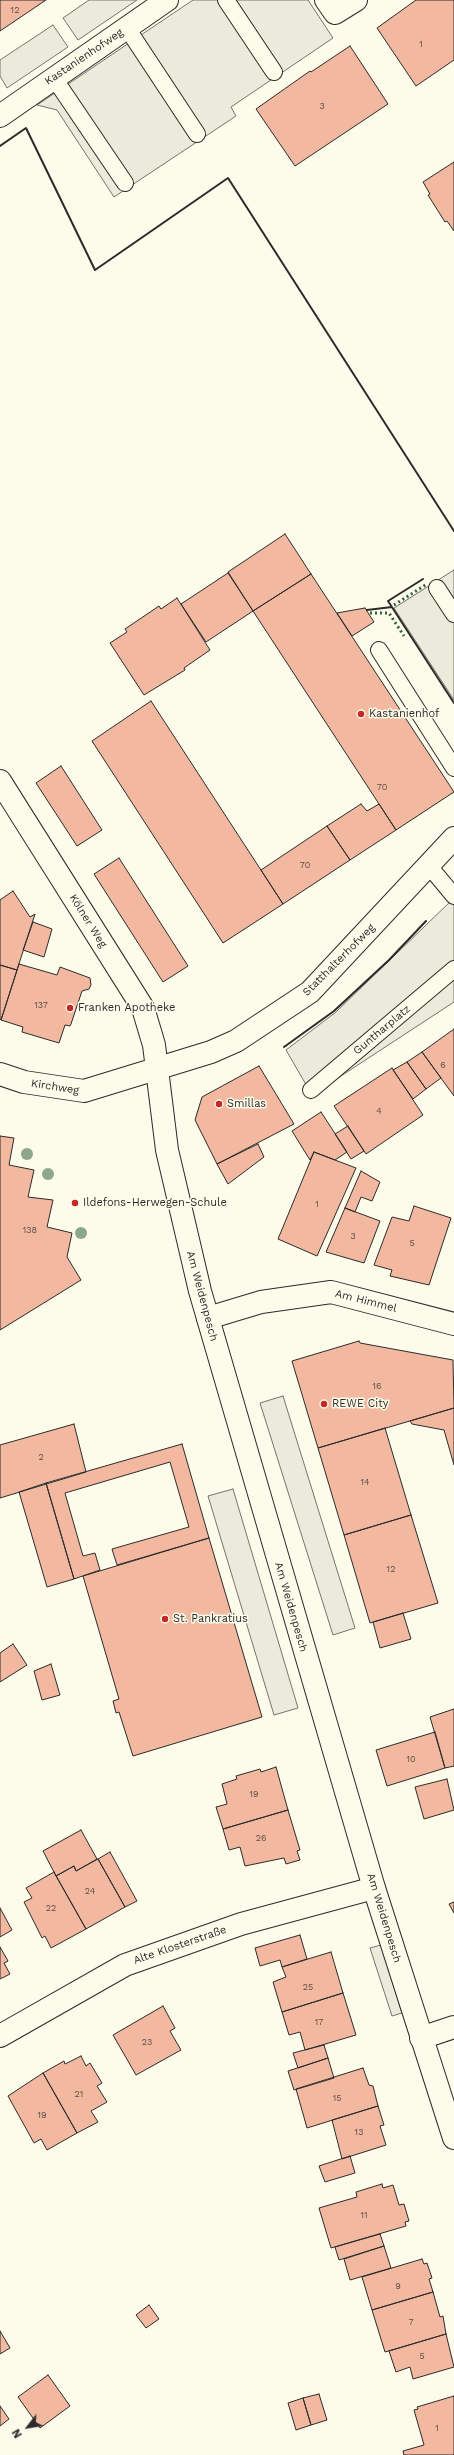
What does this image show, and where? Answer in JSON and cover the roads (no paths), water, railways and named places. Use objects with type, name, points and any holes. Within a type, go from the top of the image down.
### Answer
[{"type":"street","name":"Kastanienhofweg","points":[[0,116],[168,0]]},
{"type":"street","points":[[326,0],[335,13],[356,0]]},
{"type":"street","name":"Kölner Weg","points":[[0,781],[143,1008],[154,1045],[157,1070]]},
{"type":"street","name":"Statthalterhofweg","points":[[157,1070],[236,1041],[310,992],[454,838]]},
{"type":"street","name":"Kirchweg","points":[[0,1074],[24,1082],[84,1092],[157,1070]]},
{"type":"street","name":"Am Weidenpesch","points":[[157,1070],[167,1150],[186,1235],[208,1318],[374,1888],[454,2138]]},
{"type":"street","name":"Am Himmel","points":[[208,1318],[261,1302],[331,1292],[454,1324]]},
{"type":"street","name":"Alte Klosterstraße","points":[[0,2036],[125,1965],[241,1924],[374,1888]]},
{"type":"street","points":[[421,2038],[454,2027]]},
{"type":"lane","points":[[226,0],[274,72]]},
{"type":"lane","points":[[127,28],[197,134]]},
{"type":"lane","points":[[54,78],[125,183]]},
{"type":"lane","points":[[437,588],[454,614]]},
{"type":"lane","points":[[379,650],[454,768]]},
{"type":"lane","points":[[429,866],[454,896]]},
{"type":"lane","name":"Guntharplatz","points":[[311,1090],[454,969]]},
{"type":"place","name":"Kastanienhof","points":[[361,714]]},
{"type":"place","name":"Franken Apotheke","points":[[70,1008]]},
{"type":"place","name":"Smillas","points":[[219,1104]]},
{"type":"place","name":"Ildefons-Herwegen-Schule","points":[[75,1203]]},
{"type":"place","name":"REWE City","points":[[324,1404]]},
{"type":"place","name":"St. Pankratius","points":[[165,1619]]}]
